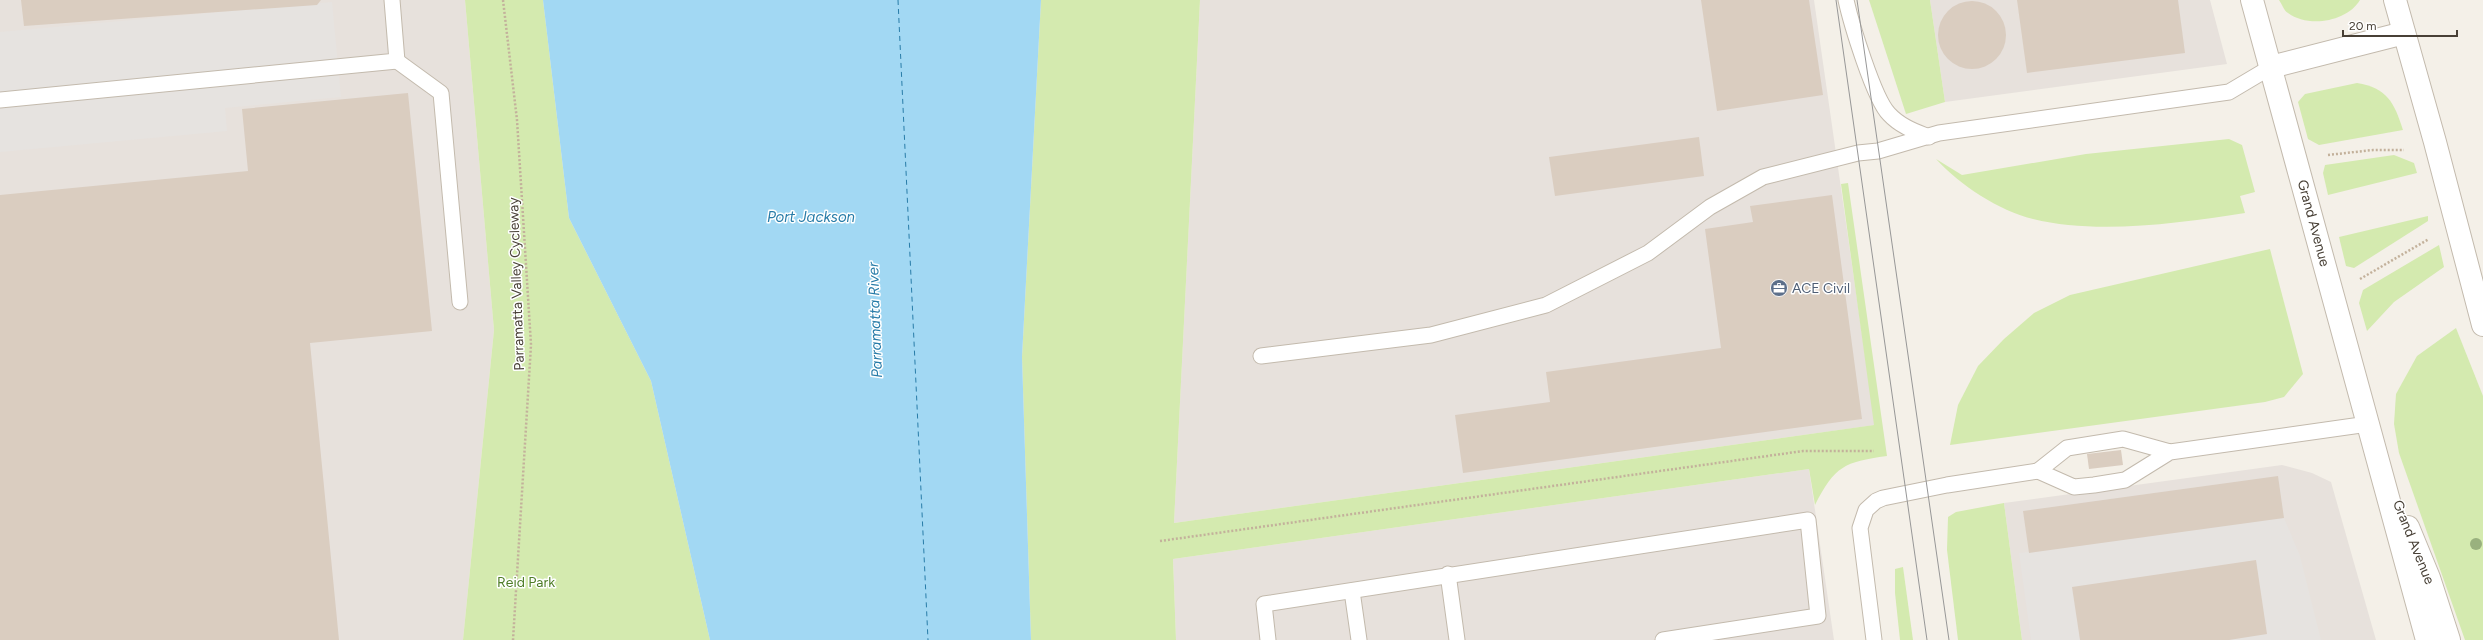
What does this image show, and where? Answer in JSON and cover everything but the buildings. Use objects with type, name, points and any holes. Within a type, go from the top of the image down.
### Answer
[{"type":"street","name":"Grand Avenue","points":[[2252,0],[2427,640]]},
{"type":"street","points":[[2395,0],[2478,288],[2483,325]]},
{"type":"street","points":[[2271,67],[2404,33]]},
{"type":"street","name":"Grand Avenue","points":[[2374,445],[2429,578],[2449,640]]},
{"type":"lane","points":[[392,0],[397,62]]},
{"type":"lane","points":[[1846,0],[1868,70],[1888,114],[1904,127],[1928,137]]},
{"type":"lane","points":[[0,100],[397,62],[442,93],[460,302]]},
{"type":"lane","points":[[1261,356],[1431,335],[1546,304],[1648,253],[1710,207],[1763,177],[1858,153],[1878,151],[1939,133],[2229,92],[2271,67]]},
{"type":"lane","points":[[1874,640],[1860,528],[1864,515],[1871,504],[1876,500],[1894,494],[2038,471],[2067,448],[2123,439],[2170,452],[2368,424]]},
{"type":"lane","points":[[2038,471],[2074,487],[2094,485],[2125,480],[2170,452]]},
{"type":"lane","points":[[1268,640],[1264,604],[1352,591],[1448,574],[1808,520],[1818,616],[1663,640]]},
{"type":"lane","points":[[1448,574],[1458,640]]},
{"type":"lane","points":[[1352,591],[1359,640]]},
{"type":"path","name":"Parramatta Valley Cycleway","points":[[503,0],[517,120],[531,345],[513,640]]},
{"type":"path","points":[[2325,156],[2373,150],[2399,152],[2408,149]]},
{"type":"path","points":[[2354,282],[2434,236]]},
{"type":"path","points":[[1160,541],[1803,451],[1874,451]]},
{"type":"shaded area","points":[[0,0],[465,0],[494,330],[463,640],[0,640]]},
{"type":"shaded area","points":[[1200,0],[1814,0],[1875,425],[1174,523]]},
{"type":"shaded area","points":[[1930,0],[2210,0],[2227,64],[1945,102]]},
{"type":"shaded area","points":[[332,2],[341,97],[225,108],[227,131],[0,152],[0,32]]},
{"type":"shaded area","points":[[2282,465],[2312,473],[2331,482],[2376,640],[2022,640],[2004,503]]},
{"type":"shaded area","points":[[1809,469],[1834,640],[1176,640],[1173,559]]},
{"type":"shaded area","points":[[2278,476],[2284,518],[2300,556],[2321,640],[2031,640],[2019,553],[2029,552],[2023,511]]},
{"type":"green space","name":"Reid Park","points":[[465,0],[543,0],[569,218],[651,381],[710,640],[463,640],[494,330]]},
{"type":"green space","points":[[1041,0],[1200,0],[1174,523],[1874,425],[1841,184],[1848,183],[1887,456],[1860,461],[1842,468],[1829,482],[1815,505],[1809,469],[1173,559],[1176,640],[1031,640],[1022,357]]},
{"type":"green space","points":[[1869,0],[1930,0],[1945,102],[1906,114]]},
{"type":"green space","points":[[2279,0],[2360,0],[2354,7],[2337,18],[2316,21],[2296,18],[2284,9]]},
{"type":"green space","points":[[2357,83],[2376,89],[2388,98],[2396,112],[2403,130],[2319,145],[2308,139],[2298,102],[2305,94]]},
{"type":"green space","points":[[2229,139],[2242,145],[2255,192],[2240,196],[2245,213],[2166,224],[2139,226],[2111,227],[2058,224],[2020,215],[1981,196],[1946,169],[1936,159],[1962,175],[2086,154]]},
{"type":"green space","points":[[2394,155],[2414,163],[2417,173],[2328,195],[2323,173],[2325,165]]},
{"type":"green space","points":[[2428,216],[2428,221],[2354,268],[2346,266],[2339,237]]},
{"type":"green space","points":[[2439,245],[2444,267],[2394,302],[2367,331],[2359,303],[2363,290]]},
{"type":"green space","points":[[2270,249],[2303,374],[2284,397],[2265,402],[1950,445],[1958,405],[1978,366],[2004,339],[2034,313],[2070,295]]},
{"type":"green space","points":[[2456,328],[2483,396],[2483,640],[2465,640],[2399,453],[2394,424],[2396,394],[2417,356]]},
{"type":"green space","points":[[2004,503],[2022,640],[1958,640],[1947,550],[1948,517],[1956,512]]},
{"type":"green space","points":[[1903,567],[1913,640],[1900,640],[1895,593],[1895,569]]},
{"type":"water","name":"Port Jackson","points":[[543,0],[1041,0],[1022,357],[1031,640],[710,640],[651,381],[569,218]]},
{"type":"ferry route","points":[[898,0],[928,640]]},
{"type":"tram line","points":[[1836,0],[1927,640]]},
{"type":"tram line","points":[[1857,0],[1949,640]]},
{"type":"place","name":"ACE Civil","points":[[1779,288]]},
{"type":"water label","name":"Parramatta River","points":[[875,320]]}]
